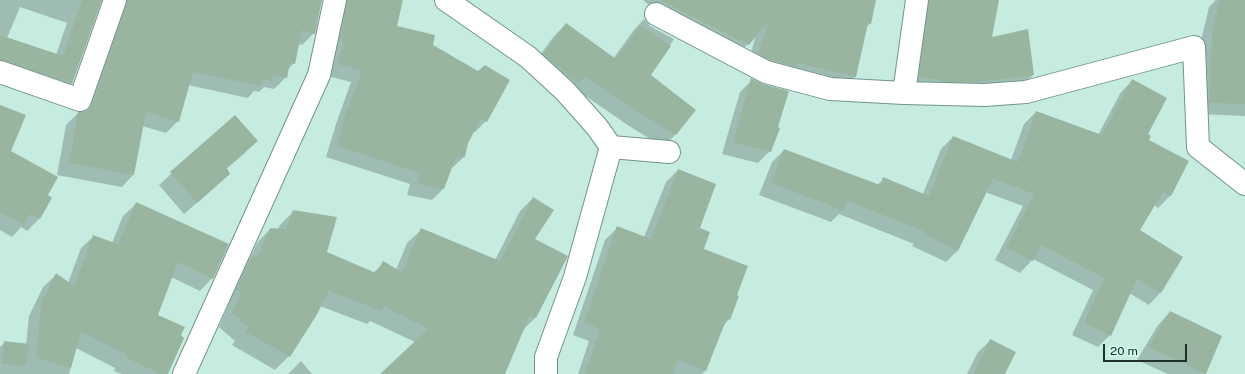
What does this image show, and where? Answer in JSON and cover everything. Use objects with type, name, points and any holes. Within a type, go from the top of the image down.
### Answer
[{"type":"street","points":[[0,72],[80,100],[115,0]]},
{"type":"street","points":[[184,374],[319,75],[335,0]]},
{"type":"street","points":[[446,0],[528,57],[565,91],[597,127],[611,147]]},
{"type":"street","points":[[904,93],[917,0]]},
{"type":"street","points":[[656,14],[766,72],[830,89],[984,95],[1026,92],[1194,47],[1198,147],[1245,184]]},
{"type":"street","points":[[611,147],[669,152]]},
{"type":"street","points":[[546,374],[546,357],[575,277],[611,147]]},
{"type":"building","points":[[82,0],[102,0],[72,84],[0,60],[0,35],[63,56]]},
{"type":"building","points":[[127,0],[322,0],[315,34],[302,30],[295,64],[290,63],[287,78],[273,75],[272,81],[263,79],[261,86],[193,72],[179,122],[146,112],[134,175],[69,163],[78,112],[88,110],[92,104]]},
{"type":"building","points":[[347,0],[403,0],[397,26],[435,35],[433,45],[478,71],[485,65],[510,80],[487,122],[481,119],[468,143],[465,157],[456,157],[444,189],[417,184],[420,173],[337,146],[346,112],[362,71],[337,64],[344,42],[339,41]]},
{"type":"building","points":[[660,0],[876,0],[871,24],[868,23],[856,77],[797,63],[796,67],[771,60],[758,54],[768,22],[749,45]]},
{"type":"building","points":[[929,0],[999,0],[992,37],[1028,29],[1034,75],[978,82],[948,82],[919,77]]},
{"type":"building","points":[[1219,0],[1245,0],[1245,104],[1209,103],[1212,32]]},
{"type":"building","points":[[566,23],[616,59],[640,25],[671,46],[651,75],[696,110],[676,135],[641,114],[585,76],[579,84],[543,54]]},
{"type":"building","points":[[751,78],[763,84],[789,91],[778,127],[780,128],[771,152],[733,142]]},
{"type":"building","points":[[1132,79],[1167,98],[1148,134],[1151,136],[1149,140],[1189,161],[1171,196],[1163,192],[1140,230],[1183,257],[1161,293],[1137,279],[1111,336],[1084,323],[1104,278],[1041,245],[1033,261],[1006,248],[1034,194],[993,179],[958,251],[924,234],[925,232],[847,201],[844,211],[771,183],[784,149],[880,185],[883,177],[929,196],[953,136],[1018,162],[1036,111],[1102,135]]},
{"type":"building","points":[[0,105],[26,115],[11,151],[58,177],[48,195],[52,198],[40,219],[30,214],[24,225],[0,212]]},
{"type":"building","points":[[235,115],[258,141],[227,168],[230,174],[197,203],[170,172]]},
{"type":"building","points":[[678,169],[716,184],[700,228],[710,232],[704,249],[748,266],[737,295],[739,296],[730,320],[727,318],[706,371],[678,360],[673,374],[585,374],[600,329],[584,323],[617,226],[651,239]]},
{"type":"building","points":[[533,197],[554,210],[535,239],[568,256],[536,318],[530,315],[505,374],[380,374],[428,329],[384,307],[381,311],[329,291],[316,316],[290,357],[245,332],[248,327],[232,313],[241,293],[236,290],[252,255],[257,257],[270,228],[286,229],[293,210],[337,217],[327,252],[376,273],[383,261],[402,272],[421,228],[500,261]]},
{"type":"building","points":[[136,202],[229,244],[213,279],[178,262],[158,315],[185,327],[181,335],[184,338],[168,374],[161,374],[126,358],[127,355],[81,332],[71,368],[36,358],[41,303],[56,273],[74,286],[93,235],[118,244]]},
{"type":"building","points":[[1170,311],[1222,336],[1206,374],[1148,347]]},
{"type":"building","points":[[990,339],[1016,352],[1005,374],[973,374]]},
{"type":"building","points":[[4,341],[30,344],[25,366],[2,364]]}]
